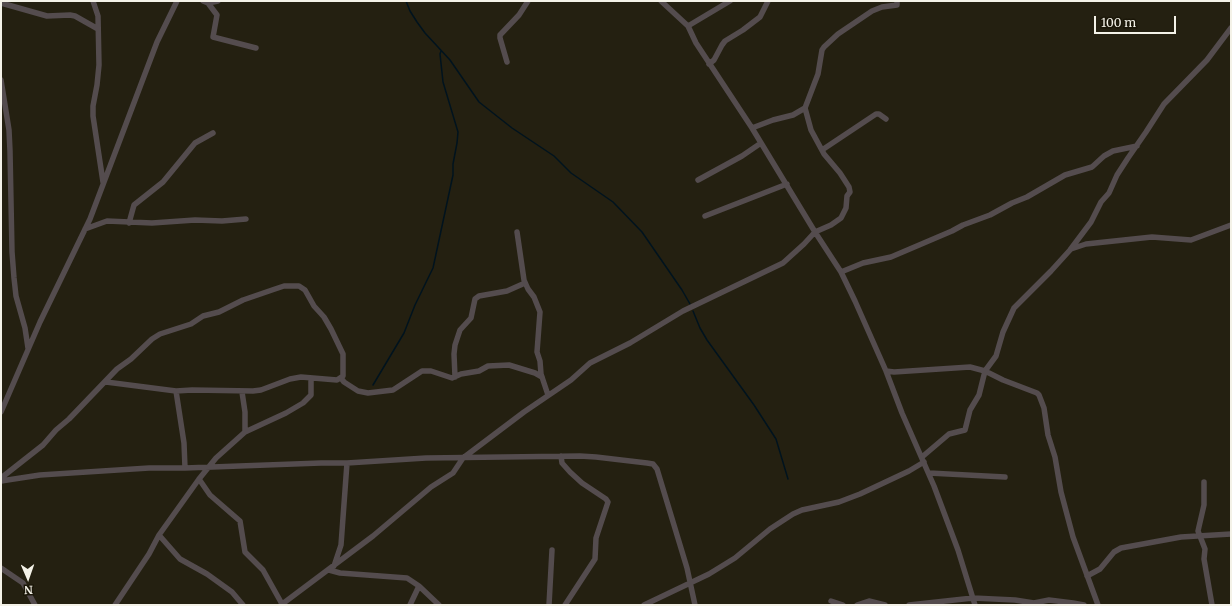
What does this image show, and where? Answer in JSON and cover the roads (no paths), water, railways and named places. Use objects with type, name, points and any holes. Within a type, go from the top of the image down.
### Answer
[{"type":"street","points":[[93,1],[98,16],[98,80],[92,110],[93,124],[104,183]]},
{"type":"street","points":[[1,412],[28,348],[85,228],[104,183],[157,42],[177,1]]},
{"type":"street","points":[[206,2],[218,1]]},
{"type":"street","points":[[507,62],[500,35],[519,15],[528,1]]},
{"type":"street","points":[[661,1],[688,26],[696,44],[752,128],[841,272],[886,371],[902,413],[929,473],[943,508],[975,605]]},
{"type":"street","points":[[688,26],[730,1]]},
{"type":"street","points":[[709,64],[714,60],[722,45],[726,41],[743,30],[760,16],[768,1]]},
{"type":"street","points":[[199,479],[210,495],[240,521],[244,552],[264,570],[282,605],[373,536],[431,487],[453,473],[463,458],[565,384],[590,364],[602,356],[630,343],[683,311],[783,263],[815,232],[832,225],[841,218],[845,212],[847,196],[850,192],[846,181],[822,150],[811,130],[805,108],[818,74],[822,50],[838,34],[872,11],[882,7],[897,5],[897,1]]},
{"type":"street","points":[[206,2],[217,15],[213,37],[256,48]]},
{"type":"street","points":[[1,3],[47,16],[75,16],[98,29]]},
{"type":"street","points":[[644,605],[709,574],[735,558],[770,529],[793,514],[802,510],[839,502],[909,471],[949,434],[965,430],[970,410],[979,394],[986,371],[996,356],[1003,332],[1014,308],[1070,250],[1091,222],[1101,202],[1109,193],[1117,175],[1164,104],[1207,60],[1231,28]]},
{"type":"street","points":[[1,80],[9,130],[14,278],[16,296],[26,328],[28,348]]},
{"type":"street","points":[[752,128],[773,120],[793,115],[805,108]]},
{"type":"street","points":[[822,150],[876,114],[879,114],[886,119]]},
{"type":"street","points":[[128,223],[134,205],[163,182],[195,143],[213,133]]},
{"type":"street","points":[[698,180],[746,154],[761,143]]},
{"type":"street","points":[[841,272],[863,263],[891,257],[963,225],[984,218],[1027,197],[1065,175],[1092,167],[1112,151],[1137,146]]},
{"type":"street","points":[[705,216],[786,184]]},
{"type":"street","points":[[85,228],[107,221],[152,223],[195,220],[237,221],[246,219]]},
{"type":"street","points":[[1070,250],[1086,244],[1152,237],[1191,240],[1231,225]]},
{"type":"street","points":[[517,232],[525,284],[534,297],[540,312],[537,352],[548,395]]},
{"type":"street","points":[[455,377],[455,345],[460,330],[471,318],[475,299],[479,296],[507,291],[525,284]]},
{"type":"street","points":[[1,478],[43,445],[117,369],[131,359],[148,342],[160,334],[191,324],[203,316],[219,312],[243,300],[284,286],[299,286],[305,290],[314,306],[324,317],[343,354],[344,372],[341,378],[334,381],[296,378],[261,390],[242,392],[192,390],[176,391],[106,382]]},
{"type":"street","points":[[341,378],[344,382],[358,391],[368,393],[392,390],[422,371],[431,371],[447,377],[455,377],[461,374],[479,371],[488,366],[503,364],[542,376]]},
{"type":"street","points":[[886,371],[894,372],[970,367],[986,371],[1003,380],[1037,393],[1041,398],[1048,435],[1059,471],[1061,492],[1073,537],[1086,576],[1098,605]]},
{"type":"street","points":[[115,605],[149,554],[159,535],[216,458],[245,432],[286,413],[303,403],[311,395],[311,378]]},
{"type":"street","points":[[176,391],[184,443],[185,468]]},
{"type":"street","points":[[242,392],[245,412],[245,432]]},
{"type":"street","points":[[1,481],[40,475],[149,468],[347,463],[426,458],[561,456],[596,457],[647,463],[656,466],[678,538],[695,605]]},
{"type":"street","points":[[561,456],[562,462],[570,472],[608,502],[596,538],[595,558],[565,605]]},
{"type":"street","points":[[334,566],[341,545],[347,463]]},
{"type":"street","points":[[929,473],[1005,477]]},
{"type":"street","points":[[1204,482],[1204,505],[1198,532],[1205,549],[1204,562],[1212,605]]},
{"type":"street","points":[[1086,576],[1100,569],[1114,552],[1121,548],[1181,536],[1231,534]]},
{"type":"street","points":[[159,535],[180,560],[207,574],[232,592],[243,605]]},
{"type":"street","points":[[549,605],[552,550]]},
{"type":"street","points":[[1,568],[23,583],[35,605]]},
{"type":"street","points":[[329,570],[358,574],[400,576],[407,578],[419,586],[439,605]]},
{"type":"street","points":[[410,605],[419,586]]},
{"type":"street","points":[[909,605],[973,598],[1015,600],[1034,603],[1049,600],[1074,602],[1084,605]]},
{"type":"street","points":[[831,601],[843,605]]},
{"type":"street","points":[[857,605],[870,601],[885,605]]},
{"type":"waterway","points":[[406,1],[417,22],[450,60],[479,102],[512,128],[554,156],[571,173],[613,202],[642,232],[690,304]]},
{"type":"waterway","points":[[373,385],[404,333],[415,305],[433,268],[453,175],[453,164],[458,132],[443,82],[441,51]]},
{"type":"waterway","points":[[693,311],[707,340],[754,405],[776,439],[788,479]]}]
